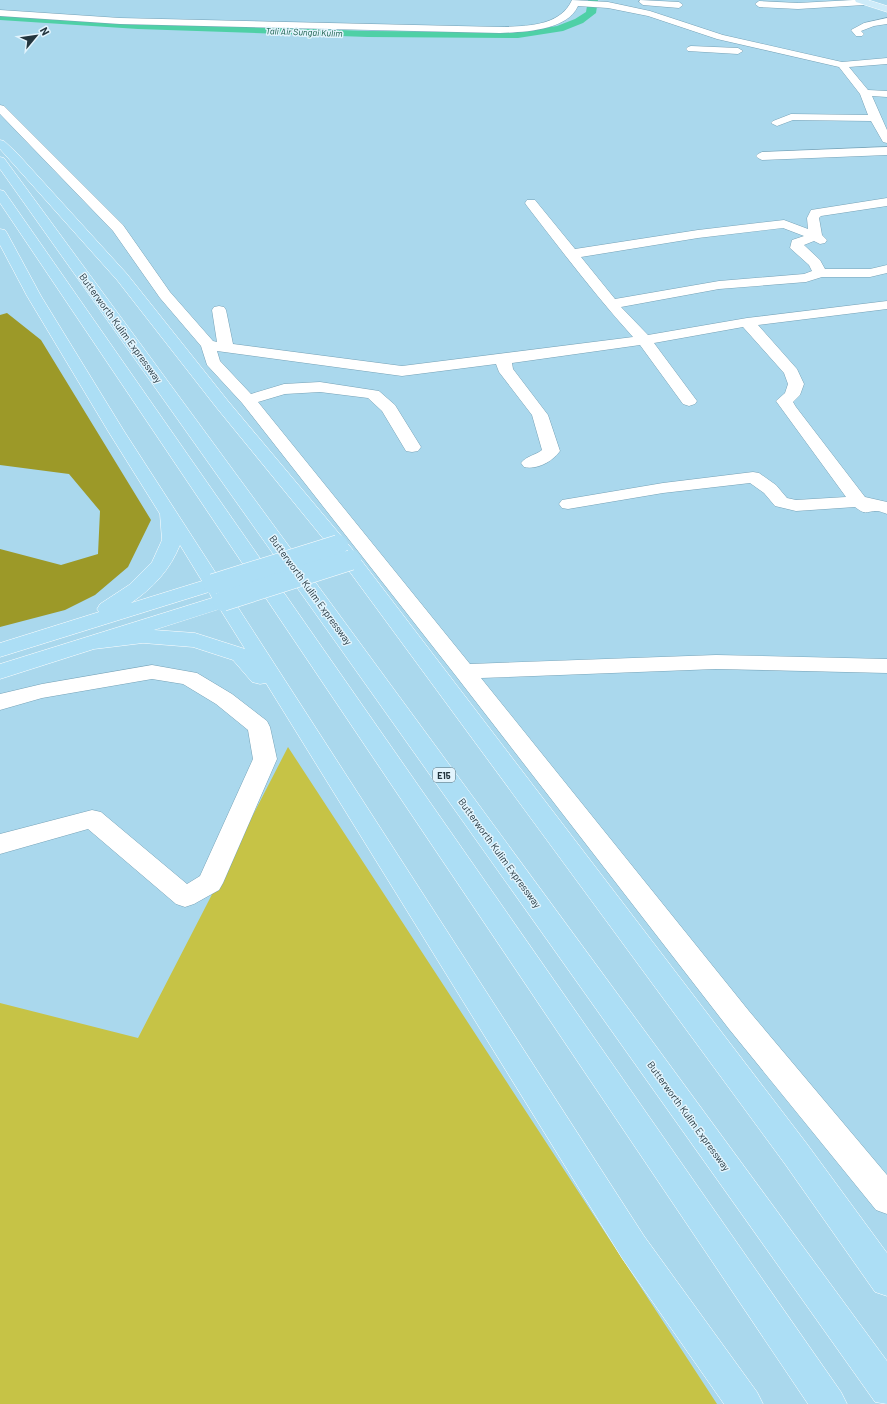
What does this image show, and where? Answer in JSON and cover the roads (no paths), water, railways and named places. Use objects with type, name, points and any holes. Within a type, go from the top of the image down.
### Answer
[{"type":"highway","points":[[0,143],[13,155],[122,277],[222,404],[345,552],[796,1154],[887,1280]]},
{"type":"highway","name":"Butterworth Kulim Expressway","points":[[0,161],[887,1390]]},
{"type":"highway","points":[[0,194],[830,1404]]},
{"type":"highway","points":[[0,233],[34,296],[168,515],[301,720],[633,1247],[746,1404]]},
{"type":"highway","points":[[85,634],[136,591],[157,571],[171,542],[168,515]]},
{"type":"highway","points":[[0,672],[85,634],[345,552]]},
{"type":"highway","points":[[0,650],[85,634],[195,640],[240,655],[301,720]]},
{"type":"main road","points":[[861,1],[887,9]]},
{"type":"street","points":[[397,37],[519,30],[546,25],[557,21],[568,14],[578,2],[606,4],[644,1],[679,5]]},
{"type":"street","points":[[759,4],[798,6],[861,1]]},
{"type":"street","points":[[606,4],[663,18],[720,37],[842,65],[887,61]]},
{"type":"street","points":[[0,13],[175,27],[374,37]]},
{"type":"street","points":[[859,34],[856,30],[864,26],[887,21]]},
{"type":"street","points":[[0,22],[481,33]]},
{"type":"street","points":[[691,49],[730,49],[796,60],[806,56]]},
{"type":"street","points":[[842,65],[864,93],[887,140]]},
{"type":"street","points":[[864,93],[887,94]]},
{"type":"street","points":[[0,108],[118,228],[165,295],[217,345],[402,371],[644,340],[747,322],[887,305]]},
{"type":"street","points":[[777,123],[791,117],[875,118]]},
{"type":"street","points":[[762,156],[887,151]]},
{"type":"street","points":[[818,238],[813,218],[816,212],[887,202]]},
{"type":"street","points":[[531,203],[611,304],[644,340],[689,401]]},
{"type":"street","points":[[571,254],[698,234],[784,224],[803,230],[818,238]]},
{"type":"street","points":[[818,238],[797,243],[797,248],[816,263],[820,273]]},
{"type":"street","points":[[611,304],[719,285],[806,278],[820,273],[870,273],[887,269]]},
{"type":"street","points":[[219,310],[220,319],[217,345],[213,362],[248,400],[464,670],[739,1020],[887,1199]]},
{"type":"street","points":[[747,322],[791,372],[796,384],[792,395],[784,401],[859,501],[887,520]]},
{"type":"street","points":[[503,359],[504,369],[540,415],[550,451],[543,458],[530,463]]},
{"type":"street","points":[[248,400],[284,389],[320,388],[374,394],[389,408],[412,447]]},
{"type":"street","points":[[568,504],[663,488],[753,477],[770,489],[781,502],[796,506],[859,501],[887,508]]},
{"type":"street","points":[[464,670],[716,662],[887,666]]},
{"type":"street","points":[[0,702],[42,691],[152,672],[189,678],[224,700],[258,727],[265,759],[210,883],[185,897],[92,819],[0,844]]},
{"type":"waterway","name":"Tali Air Sungai Kulim","points":[[0,17],[138,26],[368,34],[518,35],[559,29],[579,21],[591,13],[593,0]]}]
